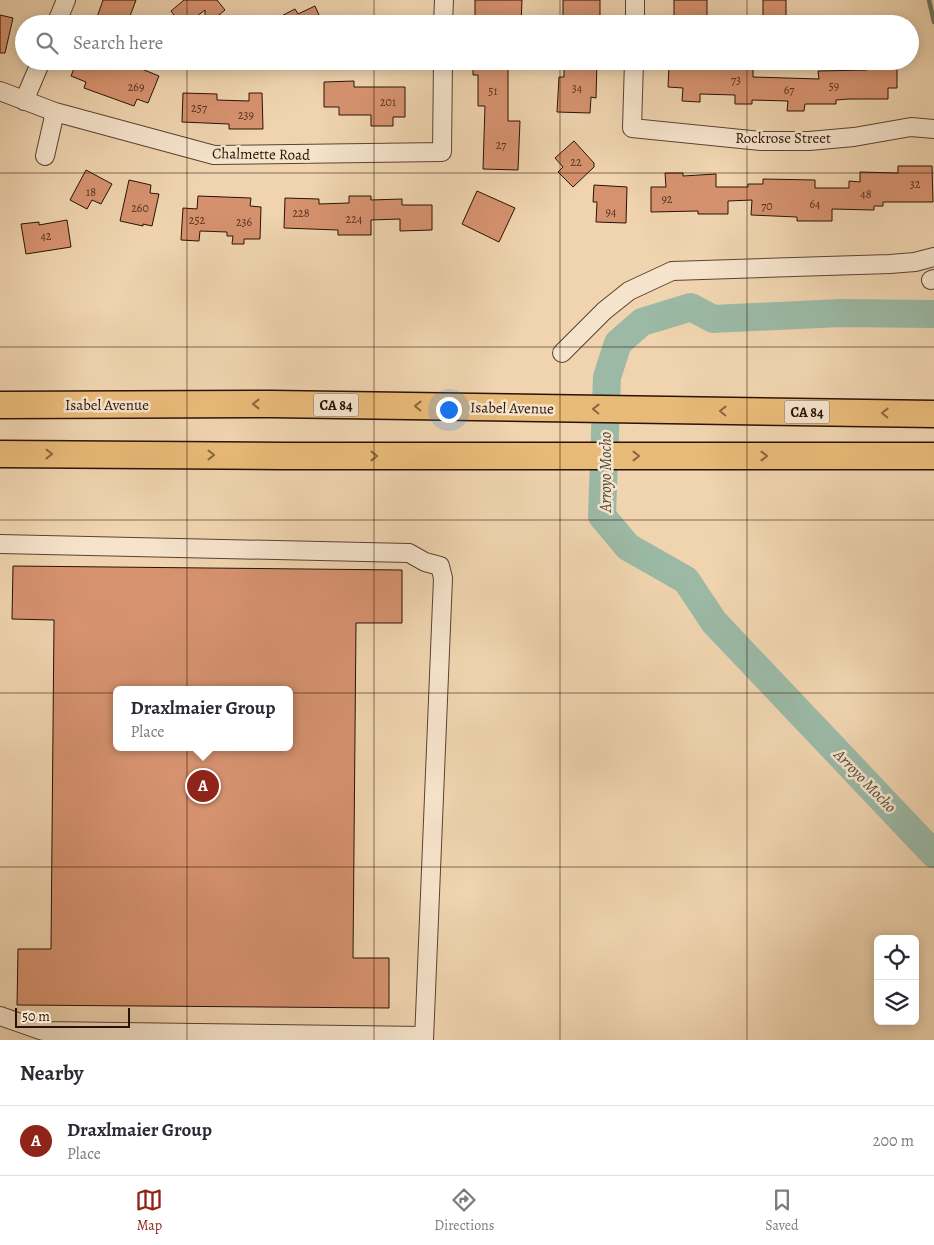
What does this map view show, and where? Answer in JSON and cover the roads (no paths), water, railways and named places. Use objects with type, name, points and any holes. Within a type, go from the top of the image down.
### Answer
[{"type":"highway","name":"Isabel Avenue","points":[[0,405],[272,404],[934,414]]},
{"type":"highway","points":[[0,454],[934,456]]},
{"type":"street","points":[[60,15],[66,0]]},
{"type":"street","points":[[443,15],[444,0]]},
{"type":"street","points":[[635,0],[635,15]]},
{"type":"street","points":[[24,101],[37,70]]},
{"type":"street","name":"Chalmette Road","points":[[0,91],[55,112],[214,155],[442,152],[443,70]]},
{"type":"street","name":"Rockrose Street","points":[[634,70],[632,128],[761,141],[827,140],[911,127],[934,129]]},
{"type":"street","points":[[45,156],[55,112]]},
{"type":"street","points":[[562,353],[604,310],[629,291],[672,271],[890,264],[915,262],[934,257]]},
{"type":"street","points":[[0,544],[409,553],[425,562],[440,566],[443,578],[424,1038],[43,1031],[0,1016]]},
{"type":"waterway","name":"Arroyo Mocho","points":[[929,0],[934,22]]},
{"type":"waterway","name":"Arroyo Mocho","points":[[934,314],[840,313],[713,319],[691,307],[642,322],[618,343],[607,377],[602,516],[628,547],[686,580],[714,622],[934,854]]},
{"type":"place","name":"Draxlmaier Group","points":[[203,786]]}]
